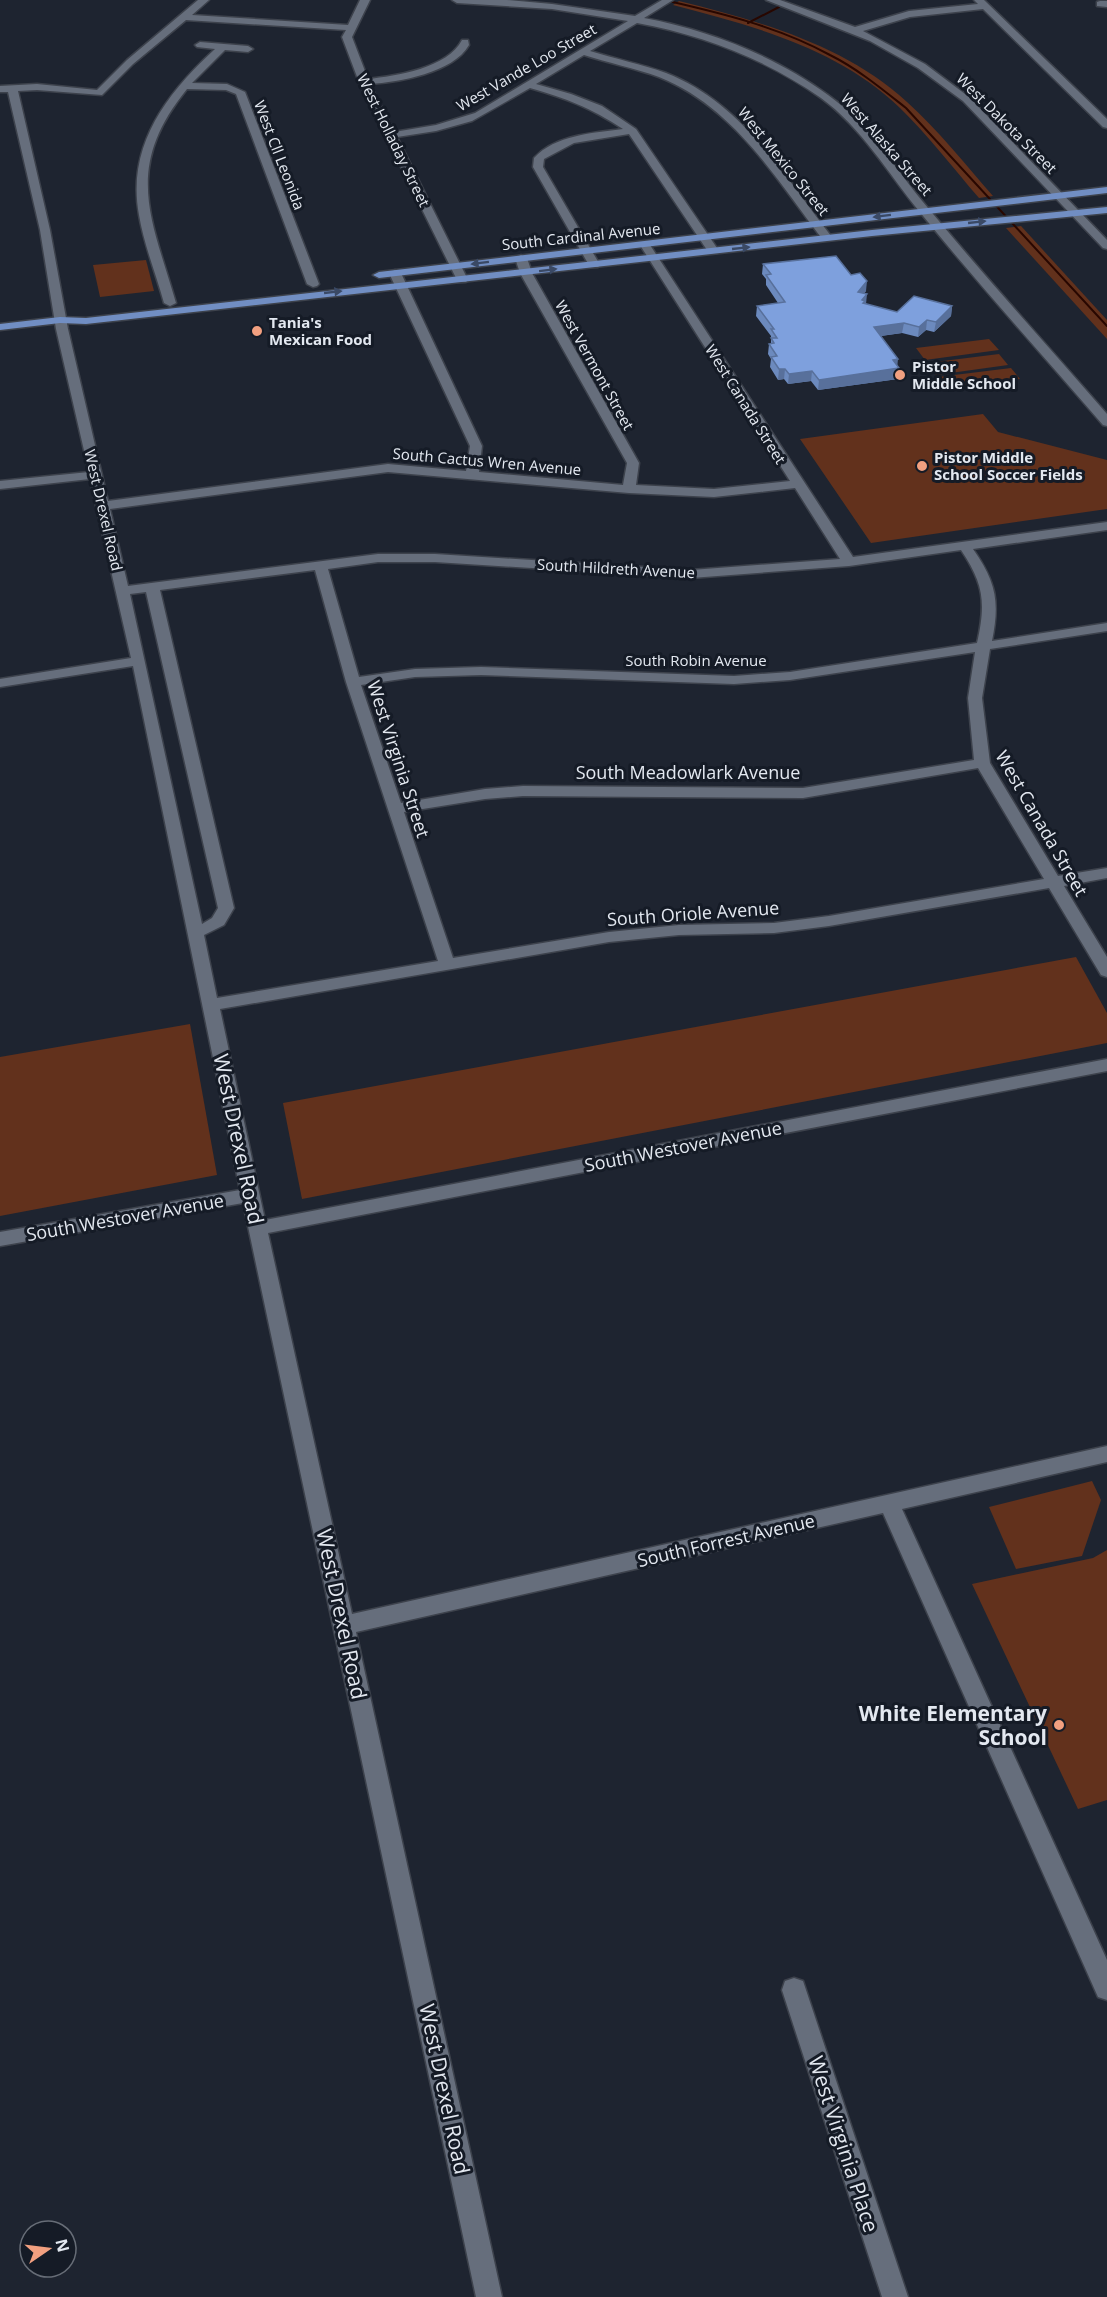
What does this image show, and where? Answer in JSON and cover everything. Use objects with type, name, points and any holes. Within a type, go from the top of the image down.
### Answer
[{"type":"main road","name":"South Cardinal Avenue","points":[[371,276],[1107,190]]},
{"type":"main road","name":"South Cardinal Avenue","points":[[0,327],[60,320],[86,321],[827,238],[1107,210]]},
{"type":"main road","name":"South Cardinal Avenue","points":[[60,320],[84,313],[319,283]]},
{"type":"street","points":[[0,91],[37,87],[99,93],[130,62],[187,17],[204,0]]},
{"type":"street","name":"West Holladay Street","points":[[365,0],[347,37],[364,82],[462,280]]},
{"type":"street","name":"West Alaska Street","points":[[457,0],[539,5],[638,19],[731,47],[792,74],[826,98],[852,122],[925,211],[1107,422]]},
{"type":"street","name":"West Vande Loo Street","points":[[391,135],[428,131],[479,115],[668,0]]},
{"type":"street","name":"West Dakota Street","points":[[771,0],[856,30],[892,48],[946,82],[966,99],[1107,246]]},
{"type":"street","points":[[786,4],[796,0]]},
{"type":"street","points":[[856,30],[909,14],[982,3],[1107,125]]},
{"type":"street","points":[[187,17],[238,22],[352,27]]},
{"type":"street","points":[[364,82],[405,78],[426,71],[460,51],[465,42]]},
{"type":"street","points":[[200,45],[248,50]]},
{"type":"street","points":[[170,303],[143,212],[142,170],[154,131],[164,112],[193,73],[223,47]]},
{"type":"street","name":"West Mexico Street","points":[[582,52],[662,75],[720,106],[743,129],[827,238]]},
{"type":"street","points":[[528,85],[568,96],[598,108],[632,131],[713,251]]},
{"type":"street","name":"West Cll Leonida","points":[[183,86],[227,87],[240,92],[319,283]]},
{"type":"street","name":"West Drexel Road","points":[[12,88],[45,231],[60,320],[124,591],[250,1195],[489,2297]]},
{"type":"street","points":[[0,91],[15,102]]},
{"type":"street","points":[[594,265],[538,167],[538,158],[547,150],[562,144],[632,131]]},
{"type":"street","name":"West Canada Street","points":[[645,244],[849,562]]},
{"type":"street","name":"West Vermont Street","points":[[521,258],[526,273],[633,463],[629,489]]},
{"type":"street","points":[[394,273],[476,446],[472,476]]},
{"type":"street","name":"South Cactus Wren Avenue","points":[[103,506],[388,468],[629,489],[714,493],[797,484]]},
{"type":"street","points":[[0,485],[96,475]]},
{"type":"street","name":"South Hildreth Avenue","points":[[124,591],[378,558],[435,558],[691,574],[849,562],[1107,526]]},
{"type":"street","name":"West Canada Street","points":[[965,547],[982,573],[988,592],[990,615],[977,676],[975,698],[982,764],[1107,971]]},
{"type":"street","name":"West Virginia Street","points":[[320,564],[353,682],[447,964]]},
{"type":"street","points":[[152,587],[226,908],[223,918],[195,932]]},
{"type":"street","name":"South Robin Avenue","points":[[353,682],[415,673],[481,671],[734,680],[790,676],[1107,627]]},
{"type":"street","points":[[0,683],[139,661]]},
{"type":"street","name":"South Meadowlark Avenue","points":[[394,809],[485,794],[523,791],[803,793],[982,764]]},
{"type":"street","name":"South Oriole Avenue","points":[[210,1005],[609,937],[680,930],[774,928],[829,921],[1107,873]]},
{"type":"street","name":"South Westover Avenue","points":[[258,1228],[1107,1065]]},
{"type":"street","name":"South Westover Avenue","points":[[0,1239],[250,1195]]},
{"type":"street","name":"South Forrest Avenue","points":[[344,1625],[1107,1454]]},
{"type":"street","points":[[889,1503],[1107,1988]]},
{"type":"street","name":"West Virginia Place","points":[[794,1990],[895,2297]]},
{"type":"shaded area","points":[[679,1],[770,27],[829,50],[856,65],[883,82],[907,102],[993,196],[979,198],[900,108],[876,87],[850,70],[822,55],[764,31],[673,5]]},
{"type":"shaded area","points":[[1021,226],[1107,320],[1107,339],[1006,228]]},
{"type":"shaded area","points":[[146,260],[154,291],[100,297],[93,265]]},
{"type":"shaded area","points":[[989,339],[999,350],[925,360],[916,348]]},
{"type":"shaded area","points":[[999,354],[1008,365],[936,375],[927,363]]},
{"type":"shaded area","points":[[1011,368],[1020,379],[947,389],[938,377]]},
{"type":"shaded area","name":"Pistor Middle School Soccer Fields","points":[[983,414],[998,432],[1107,460],[1107,509],[871,543],[800,439]]},
{"type":"shaded area","points":[[1076,957],[1107,1013],[1107,1043],[302,1199],[283,1103]]},
{"type":"shaded area","points":[[190,1024],[217,1175],[0,1216],[0,1057]]},
{"type":"shaded area","points":[[1092,1481],[1101,1500],[1082,1556],[1016,1569],[989,1507]]},
{"type":"shaded area","points":[[1107,1550],[1107,1800],[1078,1809],[972,1584],[1093,1558]]},
{"type":"building","name":"Pistor Middle School","points":[[836,256],[851,275],[860,273],[867,281],[858,292],[867,294],[862,300],[865,301],[863,303],[897,312],[914,296],[952,306],[936,322],[927,320],[919,327],[904,323],[874,327],[898,359],[893,360],[899,368],[819,380],[812,371],[789,374],[785,369],[779,369],[771,357],[777,356],[769,344],[774,343],[771,338],[777,338],[771,329],[774,329],[757,306],[785,302],[766,275],[771,274],[763,264]]},
{"type":"waterway","points":[[664,0],[749,22]]},
{"type":"waterway","points":[[749,22],[779,7]]},
{"type":"waterway","points":[[749,22],[811,45],[870,80],[906,108],[1107,326]]},
{"type":"place","name":"Tania's Mexican Food","points":[[257,331]]},
{"type":"place","name":"Pistor Middle School","points":[[900,375]]},
{"type":"place","name":"Pistor Middle School Soccer Fields","points":[[922,466]]},
{"type":"place","name":"White Elementary School","points":[[1059,1725]]}]
